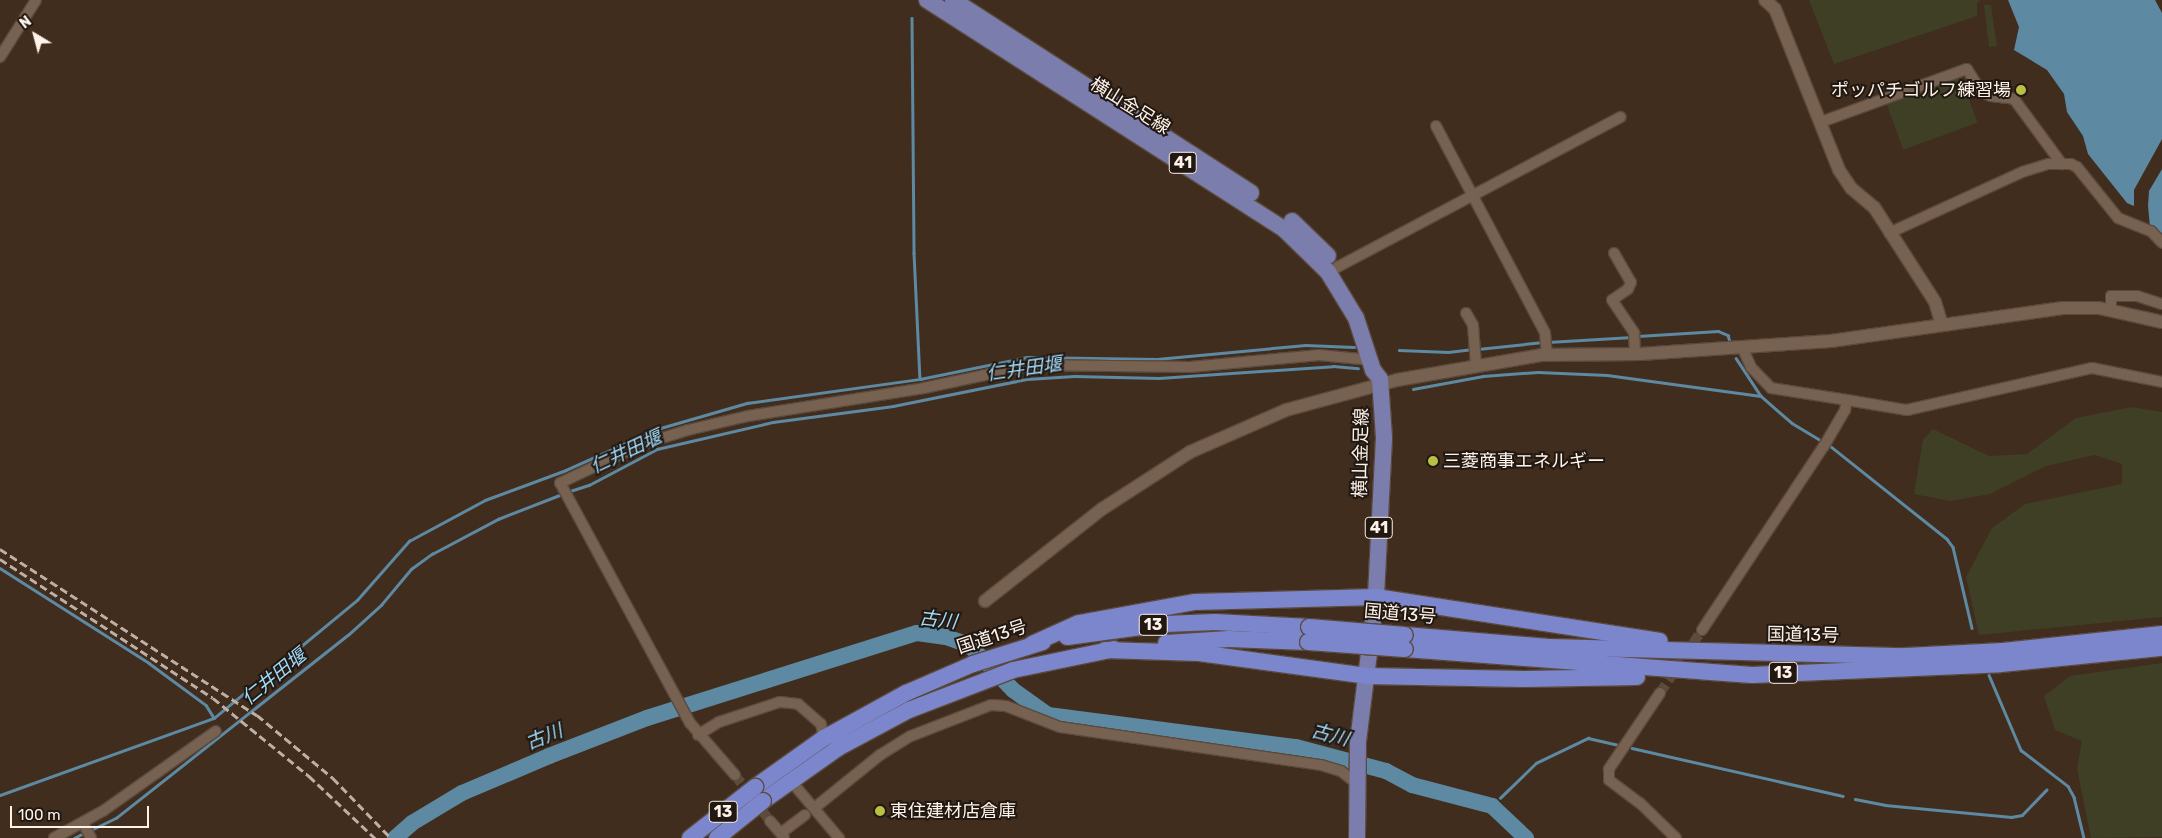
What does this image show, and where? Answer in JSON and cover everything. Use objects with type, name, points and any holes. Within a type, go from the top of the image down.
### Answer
[{"type":"highway","name":"13","points":[[1032,644],[1079,623],[1195,602],[1376,597],[1507,620],[1774,654]]},
{"type":"highway","name":"国道13号","points":[[690,838],[755,787],[824,738],[906,693],[973,664],[1032,644],[1165,624],[1215,622],[1308,634],[1752,674],[2001,664],[2162,648]]},
{"type":"highway","name":"国道13号","points":[[717,838],[764,801],[838,748],[881,725],[986,679],[1013,670],[1105,650],[1229,638],[1308,634]]},
{"type":"highway","name":"国道13号","points":[[1405,642],[1774,654],[1904,656],[2003,651],[2162,634]]},
{"type":"highway","name":"13","points":[[1105,650],[1199,653],[1366,676],[1524,679],[1752,674]]},
{"type":"main road","name":"横山金足線","points":[[927,0],[1270,218],[1333,270],[1358,297],[1373,329],[1384,368],[1380,382]]},
{"type":"main road","name":"横山金足線","points":[[953,0],[1278,211],[1312,238],[1333,270],[1356,318],[1380,382],[1384,438],[1376,597],[1366,676]]},
{"type":"main road","name":"41","points":[[1356,838],[1358,742],[1366,676]]},
{"type":"street","points":[[0,57],[36,0]]},
{"type":"street","points":[[1765,0],[1775,9],[1839,170],[1851,188],[1874,207],[1888,232],[1935,302],[1942,325]]},
{"type":"street","points":[[1821,122],[1967,69],[1982,91],[1992,96],[2014,99],[2062,164]]},
{"type":"street","points":[[1333,270],[1621,117]]},
{"type":"street","points":[[1436,126],[1473,195],[1547,347]]},
{"type":"street","points":[[1888,232],[2022,172],[2049,164],[2062,164],[2078,167],[2118,218],[2151,231],[2162,243]]},
{"type":"street","points":[[1614,253],[1632,282],[1628,289],[1612,300],[1634,344]]},
{"type":"street","points":[[2111,311],[2111,296],[2137,296],[2162,304]]},
{"type":"street","points":[[985,601],[1102,509],[1190,452],[1286,410],[1475,354],[1547,347],[1634,344],[1743,349],[1830,342],[2063,308],[2111,311],[2162,322]]},
{"type":"street","points":[[1466,313],[1473,326],[1475,354]]},
{"type":"street","points":[[1743,349],[1751,367],[1771,388],[1907,410],[2092,368],[2162,382]]},
{"type":"street","points":[[735,775],[698,735],[690,723],[560,483],[643,444],[688,430],[748,416],[924,388],[1032,366],[1190,367],[1319,355],[1371,360]]},
{"type":"street","points":[[1702,630],[1824,446],[1845,410],[1847,400]]},
{"type":"street","points":[[1660,693],[1609,768],[1609,780],[1640,803],[1676,838]]},
{"type":"street","points":[[698,735],[719,722],[780,702],[798,704],[821,724],[824,738]]},
{"type":"street","points":[[818,805],[880,755],[911,736],[991,705],[1006,706],[1060,727],[1321,765],[1341,770],[1357,784]]},
{"type":"street","points":[[54,838],[83,823],[216,731]]},
{"type":"street","points":[[791,781],[839,838]]},
{"type":"street","points":[[770,820],[783,836],[805,815]]},
{"type":"street","points":[[83,823],[91,838]]},
{"type":"green space","points":[[1809,0],[1981,0],[1977,3],[1977,16],[1834,64]]},
{"type":"green space","points":[[1984,5],[1991,5],[1997,46],[1989,47]]},
{"type":"green space","points":[[1959,72],[1977,123],[1903,150],[1885,99]]},
{"type":"green space","points":[[2132,407],[2162,412],[2162,617],[1979,635],[1966,577],[1992,528],[2025,504],[2122,484],[2122,464],[2095,455],[2046,466],[1990,494],[1950,501],[1914,494],[1923,440],[1933,429],[1989,456],[2027,454],[2076,418]]},
{"type":"green space","points":[[2162,663],[2162,837],[2091,838],[2077,769],[2082,741],[2055,730],[2044,696],[2070,676]]},
{"type":"water","points":[[2008,0],[2155,0],[2162,13],[2162,139],[2134,190],[2134,206],[2127,203],[2088,154],[2083,136],[2067,112],[2064,94],[2047,70],[2014,50],[2019,27]]},
{"type":"water","points":[[2162,169],[2162,242],[2150,227],[2148,206],[2149,191]]},
{"type":"waterway","points":[[912,18],[914,253],[920,379]]},
{"type":"waterway","points":[[1638,336],[1718,331],[1728,335],[1730,342]]},
{"type":"waterway","points":[[1548,342],[1632,337]]},
{"type":"waterway","points":[[1478,349],[1543,342]]},
{"type":"waterway","points":[[0,795],[214,718],[357,600],[409,541],[485,500],[566,470],[657,429],[747,403],[920,379],[1027,357],[1157,359],[1305,345],[1354,347]]},
{"type":"waterway","points":[[1399,350],[1448,352],[1473,349]]},
{"type":"waterway","points":[[1736,358],[1761,396],[1792,423],[1819,439]]},
{"type":"waterway","name":"仁井田堰","points":[[567,492],[589,485],[657,449],[773,422],[893,406],[1027,379],[1074,376],[1159,378],[1333,366],[1358,368]]},
{"type":"waterway","points":[[1413,389],[1483,376],[1538,372],[1607,375],[1761,396]]},
{"type":"waterway","points":[[1829,445],[1947,539],[1953,547],[1972,628]]},
{"type":"waterway","name":"仁井田堰","points":[[91,830],[116,818],[348,635],[381,605],[411,569],[432,554],[498,519],[562,494]]},
{"type":"waterway","points":[[0,568],[149,663],[206,705],[214,718]]},
{"type":"waterway","name":"古川","points":[[395,838],[412,823],[462,793],[549,756],[647,718],[917,633],[946,637],[969,645],[1013,690],[1048,715],[1296,747],[1386,771],[1412,785],[1492,806],[1526,838]]},
{"type":"waterway","points":[[1989,675],[2021,750],[2068,786],[2074,797],[2084,838]]},
{"type":"waterway","points":[[1500,798],[1536,763],[1588,738],[1618,745]]},
{"type":"waterway","points":[[1632,748],[1843,796]]},
{"type":"waterway","points":[[1855,799],[1885,805],[2011,817],[2022,815],[2046,790]]},
{"type":"waterway","name":"仁井田堰","points":[[74,838],[86,832]]},
{"type":"tunnel","points":[[1660,693],[1702,630]]},
{"type":"tunnel","points":[[735,775],[770,821]]},
{"type":"railway","points":[[0,549],[257,715],[333,778],[391,838]]},
{"type":"railway","points":[[0,559],[213,698],[309,776],[375,838]]},
{"type":"place","name":"ポッパチゴルフ練習場","points":[[2021,90]]},
{"type":"place","name":"三菱商事エネルギー","points":[[1433,461]]},
{"type":"place","name":"東住建材店倉庫","points":[[880,811]]}]
